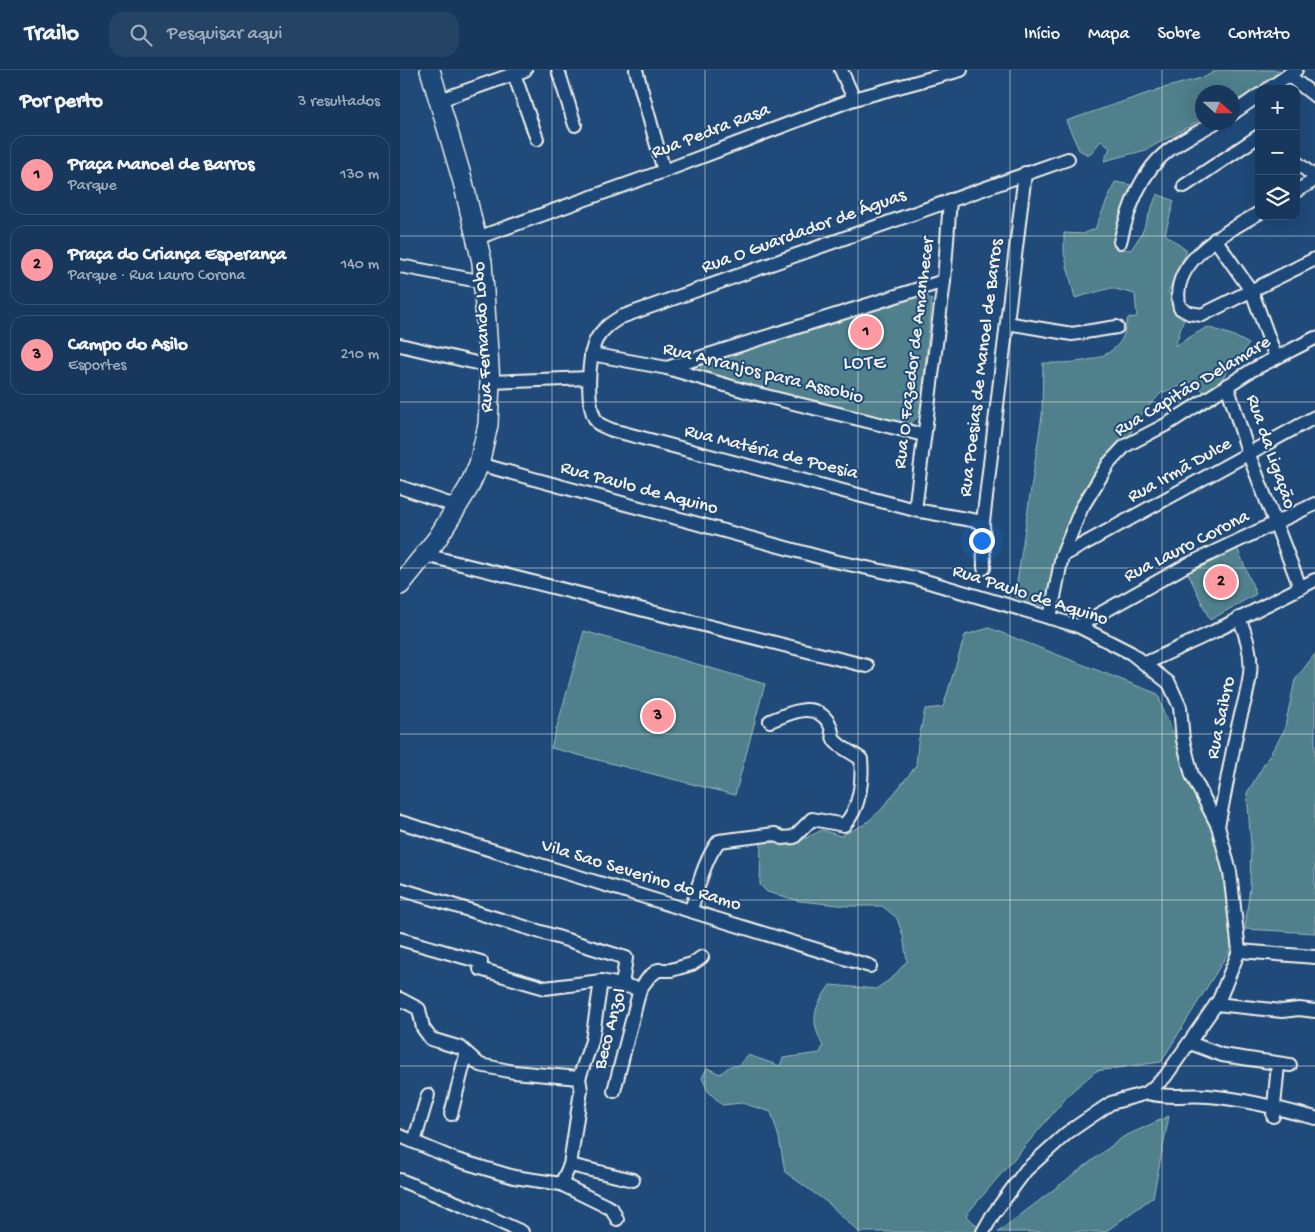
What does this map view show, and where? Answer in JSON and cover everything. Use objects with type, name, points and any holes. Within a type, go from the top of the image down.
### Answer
[{"type":"main road","name":"Rua Fernando Lobo","points":[[400,585],[425,555],[458,507],[479,464],[488,425],[489,374],[484,282],[477,238],[440,100],[430,70]]},
{"type":"street","points":[[558,70],[575,125]]},
{"type":"street","points":[[636,70],[664,171]]},
{"type":"street","points":[[841,70],[854,99]]},
{"type":"street","name":"Rua Pedra Rasa","points":[[477,238],[664,171],[854,99],[942,73],[962,70]]},
{"type":"street","points":[[440,100],[520,72],[537,139]]},
{"type":"street","points":[[1274,85],[1292,72],[1315,96]]},
{"type":"street","points":[[1240,108],[1255,98]]},
{"type":"street","points":[[1120,242],[1125,222],[1136,194],[1151,168],[1168,150],[1202,130]]},
{"type":"street","points":[[1184,186],[1255,139]]},
{"type":"street","name":"Rua O Guardador de Águas","points":[[589,378],[591,354],[597,339],[607,326],[621,317],[1068,158]]},
{"type":"street","points":[[1300,166],[1315,179],[1300,188]]},
{"type":"street","name":"Rua Poesias de Manoel de Barros","points":[[984,568],[983,522],[1025,174]]},
{"type":"street","name":"Rua O Fazedor de Amanhecer","points":[[915,510],[944,281],[950,200]]},
{"type":"street","points":[[1255,215],[1214,239],[1193,261],[1182,278],[1177,298],[1180,308],[1189,313],[1202,315],[1315,260]]},
{"type":"street","points":[[1214,239],[1252,292],[1276,358]]},
{"type":"street","points":[[400,266],[484,282]]},
{"type":"street","points":[[668,368],[944,281]]},
{"type":"street","points":[[1007,323],[1072,334],[1117,327]]},
{"type":"street","name":"Rua Capitão Delamare","points":[[1050,618],[1062,556],[1081,509],[1110,463],[1125,446],[1169,423],[1226,385],[1315,338]]},
{"type":"street","points":[[400,345],[489,374],[589,378]]},
{"type":"street","name":"Rua Arranjos para Assobio","points":[[591,354],[668,368],[749,392],[924,435]]},
{"type":"street","name":"Rua Matéria de Poesia","points":[[589,378],[593,412],[598,423],[612,430],[915,510],[983,522]]},
{"type":"street","name":"Rua da Ligação","points":[[1226,385],[1249,455],[1300,587]]},
{"type":"street","name":"Rua Irmã Dulce","points":[[1062,556],[1249,455],[1315,417]]},
{"type":"street","name":"Rua Paulo de Aquino","points":[[479,464],[780,547],[915,578],[1078,626],[1108,640],[1146,663],[1169,683],[1176,694],[1180,707],[1185,749],[1192,776],[1218,826],[1230,872],[1239,950],[1216,1004],[1165,1077],[1146,1093],[1111,1102],[1067,1133],[1026,1170],[992,1216],[984,1232]]},
{"type":"street","points":[[784,490],[787,477]]},
{"type":"street","points":[[400,487],[458,507]]},
{"type":"street","name":"Rua Lauro Corona","points":[[1078,626],[1188,565],[1315,504]]},
{"type":"street","points":[[425,555],[867,666]]},
{"type":"street","points":[[1146,663],[1315,580]]},
{"type":"street","name":"Rua Saibro","points":[[1218,826],[1235,738],[1251,679],[1250,647],[1240,618]]},
{"type":"street","points":[[691,910],[714,848],[719,841],[775,834],[782,838],[794,838],[812,819],[844,825],[853,816],[862,771],[861,759],[835,741],[830,726],[823,714],[812,710],[801,710],[770,721]]},
{"type":"street","name":"Vila Sao Severino do Ramo","points":[[400,822],[870,966]]},
{"type":"street","points":[[400,889],[626,958],[622,985]]},
{"type":"street","points":[[400,942],[481,962],[480,969],[544,988],[601,981],[640,989]]},
{"type":"street","points":[[1239,950],[1315,957]]},
{"type":"street","name":"Beco Anzol","points":[[614,1091],[621,1058],[637,1008],[640,989],[648,977],[658,970],[671,970],[692,964],[702,957]]},
{"type":"street","points":[[561,1184],[570,1165],[581,1090],[578,1078],[592,1040],[601,981]]},
{"type":"street","points":[[400,999],[418,1009],[423,1028],[431,1039],[461,1048],[466,1055],[480,1065],[497,1069],[578,1078]]},
{"type":"street","points":[[1216,1004],[1282,1011],[1299,1009],[1315,1011]]},
{"type":"street","points":[[1190,1043],[1222,1055],[1284,1065],[1273,1112]]},
{"type":"street","points":[[451,1114],[466,1055]]},
{"type":"street","points":[[1146,1093],[1167,1098],[1221,1097],[1273,1112],[1315,1118]]},
{"type":"street","points":[[414,1142],[428,1095]]},
{"type":"street","points":[[400,1136],[457,1160],[514,1177],[561,1184],[612,1209],[616,1219]]},
{"type":"street","points":[[570,1165],[633,1180]]},
{"type":"street","points":[[400,1180],[522,1232]]},
{"type":"green space","points":[[1217,70],[1280,70],[1280,73],[1261,85],[1255,85],[1255,89],[1240,99],[1240,85],[1195,85],[1195,123],[1146,150],[1104,161],[1110,148],[1101,141],[1089,155],[1079,150],[1066,121],[1160,89],[1205,77]]},
{"type":"green space","points":[[1115,182],[1132,185],[1116,248],[1131,250],[1142,233],[1157,194],[1174,201],[1165,234],[1187,251],[1168,292],[1184,319],[1175,346],[1207,327],[1232,335],[1249,344],[1208,397],[1194,381],[1161,393],[1137,419],[1125,446],[1081,509],[1054,600],[1035,609],[1015,596],[1042,415],[1043,363],[1076,362],[1099,357],[1117,346],[1123,337],[1128,318],[1137,317],[1135,294],[1111,288],[1075,298],[1064,253],[1064,233],[1083,234],[1095,229]]},
{"type":"green space","points":[[924,294],[932,300],[920,415],[910,424],[700,372],[701,364]]},
{"type":"green space","points":[[1236,545],[1256,594],[1210,620],[1186,569]]},
{"type":"green space","points":[[989,628],[1158,694],[1164,713],[1211,813],[1238,937],[1161,1062],[1096,1071],[1072,1091],[966,1215],[983,1232],[859,1232],[828,1203],[785,1172],[779,1138],[771,1112],[742,1103],[722,1105],[708,1091],[702,1078],[707,1068],[720,1074],[730,1066],[738,1066],[748,1055],[780,1066],[783,1058],[820,1053],[823,1046],[816,1029],[815,1015],[820,1001],[830,985],[876,989],[892,978],[907,961],[903,936],[897,918],[882,906],[848,906],[800,901],[767,892],[760,885],[761,842],[796,843],[822,830],[841,836],[865,824],[881,810],[916,766],[918,743],[925,709],[943,707],[965,635]]},
{"type":"green space","points":[[584,631],[765,684],[735,795],[551,748]]},
{"type":"green space","points":[[1315,654],[1315,933],[1245,929],[1250,887],[1251,846],[1247,793],[1284,731],[1295,680]]},
{"type":"green space","points":[[1169,1116],[1153,1197],[1105,1232],[998,1232],[1123,1137]]},
{"type":"place","name":"Praça Manoel de Barros","points":[[866,332]]},
{"type":"place","name":"Praça do Criança Esperança","points":[[1221,582]]},
{"type":"place","name":"Campo do Asilo","points":[[658,716]]},
{"type":"district","name":"LOTE","points":[[865,364]]}]
